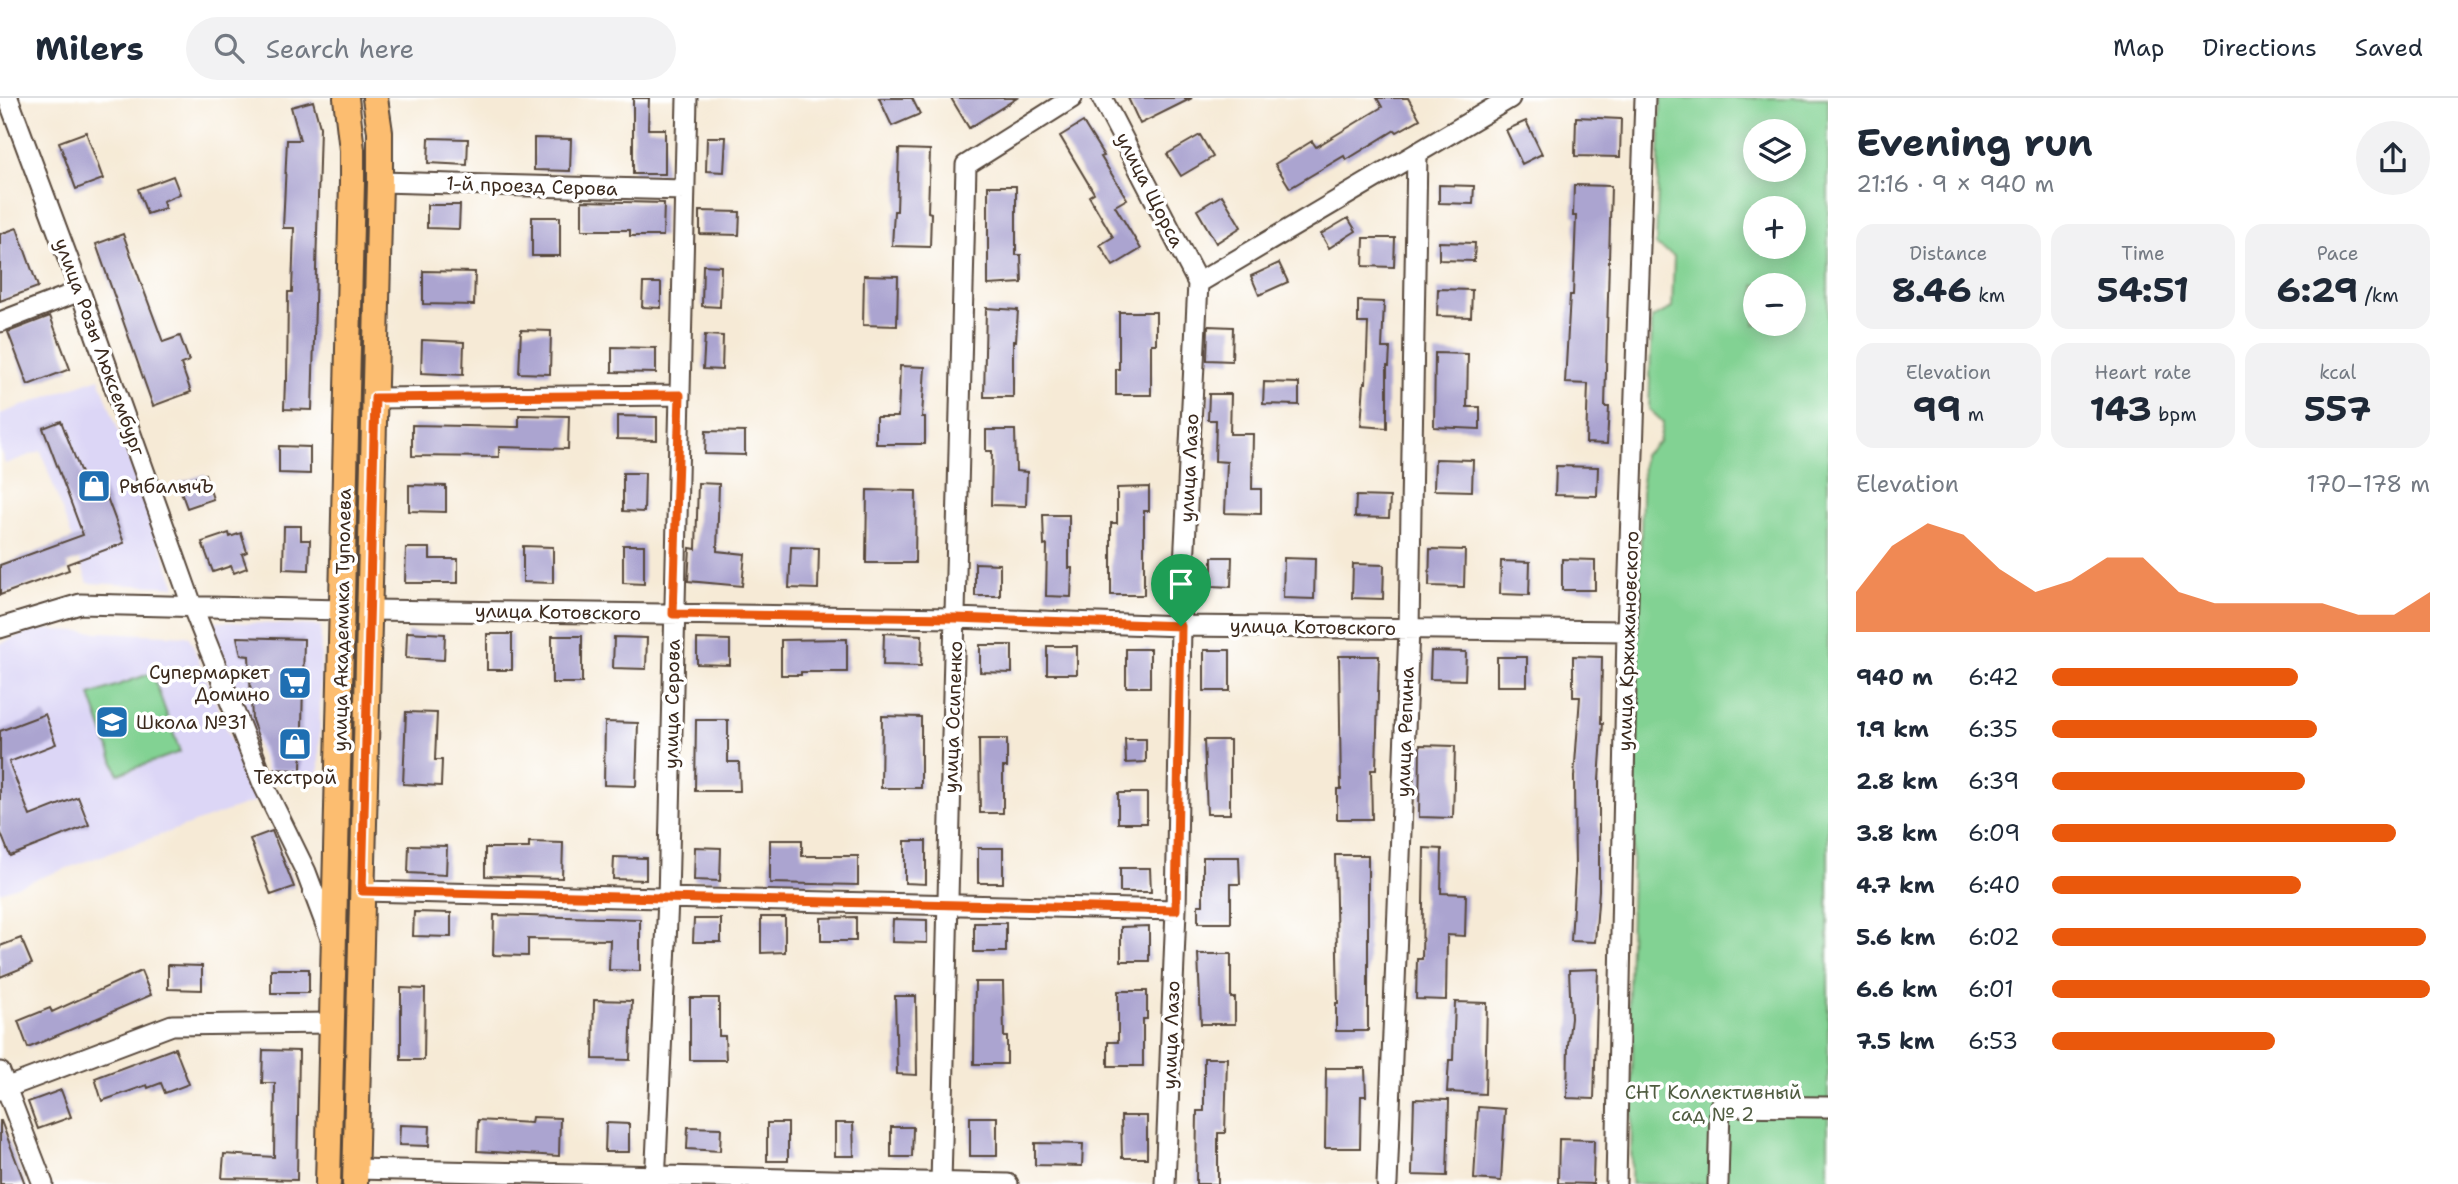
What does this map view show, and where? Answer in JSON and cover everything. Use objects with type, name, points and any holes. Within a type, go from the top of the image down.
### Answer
[{"type":"main road","name":"улица Академика Туполева","points":[[328,1184],[352,171],[350,117],[346,98]]},
{"type":"main road","name":"улица Академика Туполева","points":[[356,1176],[380,182],[380,132],[376,98]]},
{"type":"main road","points":[[334,947],[347,936],[360,950]]},
{"type":"street","name":"улица Серова","points":[[655,1179],[668,899],[687,98]]},
{"type":"street","name":"улица Осипенко","points":[[941,1183],[966,165],[1072,98]]},
{"type":"street","name":"улица Щорса","points":[[1102,98],[1198,283]]},
{"type":"street","points":[[1198,283],[1510,98]]},
{"type":"street","name":"улица Кржижановского","points":[[1616,1184],[1628,631],[1645,98]]},
{"type":"street","name":"улица Розы Люксембург","points":[[5,100],[80,291],[193,608],[263,784],[324,914],[334,947]]},
{"type":"street","name":"улица Репина","points":[[1387,1184],[1409,629],[1417,153]]},
{"type":"street","name":"1-й проезд Серова","points":[[380,182],[684,190]]},
{"type":"street","name":"улица Лазо","points":[[1165,1184],[1176,910],[1181,626],[1198,283]]},
{"type":"street","points":[[0,322],[80,291]]},
{"type":"street","points":[[375,398],[680,395]]},
{"type":"street","points":[[0,628],[80,604],[342,610]]},
{"type":"street","name":"улица Котовского","points":[[369,610],[955,618],[1181,626],[1628,631]]},
{"type":"street","points":[[362,891],[1176,910]]},
{"type":"street","points":[[43,1184],[2,1083],[172,1025],[332,1023]]},
{"type":"street","points":[[1718,1184],[1720,1106],[1828,1107]]},
{"type":"street","points":[[356,1176],[1008,1184]]},
{"type":"shaded area","points":[[99,378],[176,587],[88,583],[41,451],[5,464],[0,449],[0,414]]},
{"type":"shaded area","points":[[208,621],[321,626],[319,772],[270,777]]},
{"type":"shaded area","name":"Школа №31","points":[[35,629],[189,636],[256,801],[0,892],[0,644]]},
{"type":"green space","name":"СНТ Коллективный сад № 2","points":[[1661,98],[1828,98],[1828,1184],[1631,1184],[1633,1022],[1628,1021],[1643,455],[1659,442],[1663,422],[1649,409],[1652,318],[1672,308],[1674,256],[1656,245]]},
{"type":"green space","points":[[152,673],[180,752],[118,774],[90,695]]},
{"type":"building","points":[[633,98],[649,98],[648,129],[665,129],[665,174],[633,174]]},
{"type":"building","points":[[879,98],[912,98],[920,114],[892,126]]},
{"type":"building","points":[[951,98],[1017,98],[969,128]]},
{"type":"building","points":[[1128,98],[1192,98],[1140,124]]},
{"type":"building","points":[[1377,98],[1408,98],[1420,119],[1397,132],[1395,130],[1346,160],[1344,156],[1290,188],[1275,164],[1312,141],[1316,147],[1382,107]]},
{"type":"building","points":[[313,101],[320,127],[312,410],[284,409],[288,292],[292,292],[294,228],[283,228],[287,140],[300,140],[291,107]]},
{"type":"building","points":[[1576,117],[1621,119],[1620,157],[1575,156]]},
{"type":"building","points":[[1526,121],[1542,154],[1522,164],[1506,130]]},
{"type":"building","points":[[1083,122],[1127,199],[1115,206],[1141,249],[1113,266],[1100,245],[1113,237],[1089,196],[1094,193],[1060,136]]},
{"type":"building","points":[[86,132],[103,179],[76,189],[59,142]]},
{"type":"building","points":[[1200,135],[1213,157],[1181,176],[1167,154]]},
{"type":"building","points":[[707,137],[726,137],[724,172],[706,171]]},
{"type":"building","points":[[429,138],[468,139],[467,165],[428,163]]},
{"type":"building","points":[[534,138],[571,139],[570,171],[534,170]]},
{"type":"building","points":[[899,149],[930,150],[930,247],[892,246],[894,211],[897,211]]},
{"type":"building","points":[[173,176],[180,194],[163,201],[165,208],[147,214],[138,189]]},
{"type":"building","points":[[1439,185],[1474,186],[1473,204],[1439,203]]},
{"type":"building","points":[[1574,185],[1611,186],[1605,407],[1609,407],[1607,444],[1586,443],[1588,384],[1565,383],[1570,295],[1573,295],[1576,216],[1573,216]]},
{"type":"building","points":[[988,186],[1016,186],[1016,255],[1021,255],[1022,283],[988,285]]},
{"type":"building","points":[[1222,195],[1241,227],[1216,243],[1197,210]]},
{"type":"building","points":[[582,201],[664,203],[663,236],[630,236],[630,230],[582,230]]},
{"type":"building","points":[[427,205],[460,205],[459,229],[427,228]]},
{"type":"building","points":[[700,211],[740,212],[739,235],[700,234]]},
{"type":"building","points":[[532,217],[560,217],[560,256],[532,256]]},
{"type":"building","points":[[1348,218],[1356,231],[1329,248],[1321,234]]},
{"type":"building","points":[[17,228],[38,287],[0,301],[0,234]]},
{"type":"building","points":[[123,234],[163,342],[180,336],[189,361],[181,364],[191,392],[153,406],[96,244]]},
{"type":"building","points":[[1364,238],[1395,238],[1394,267],[1363,266]]},
{"type":"building","points":[[1439,242],[1475,243],[1474,261],[1439,260]]},
{"type":"building","points":[[1279,263],[1288,282],[1259,295],[1251,276]]},
{"type":"building","points":[[703,265],[721,266],[720,307],[702,306]]},
{"type":"building","points":[[423,271],[475,272],[474,305],[423,304]]},
{"type":"building","points":[[864,275],[898,276],[897,326],[863,325]]},
{"type":"building","points":[[643,283],[661,283],[661,308],[642,307]]},
{"type":"building","points":[[1438,289],[1472,290],[1471,317],[1437,316]]},
{"type":"building","points":[[1358,301],[1384,302],[1382,348],[1390,348],[1387,366],[1387,428],[1361,426],[1368,323],[1358,323]]},
{"type":"building","points":[[986,308],[1018,310],[1016,341],[1013,341],[1013,397],[984,397]]},
{"type":"building","points":[[1119,312],[1156,312],[1156,344],[1151,344],[1151,395],[1116,395]]},
{"type":"building","points":[[50,316],[70,369],[28,385],[8,332]]},
{"type":"building","points":[[1208,326],[1233,327],[1232,361],[1207,360]]},
{"type":"building","points":[[521,330],[551,331],[550,374],[519,373]]},
{"type":"building","points":[[705,335],[723,336],[722,370],[703,369]]},
{"type":"building","points":[[422,340],[464,342],[463,375],[421,373]]},
{"type":"building","points":[[612,347],[656,348],[656,373],[612,372]]},
{"type":"building","points":[[1435,353],[1468,354],[1467,407],[1480,407],[1480,429],[1434,427]]},
{"type":"building","points":[[900,366],[925,367],[922,417],[925,417],[925,444],[876,444],[876,417],[898,417]]},
{"type":"building","points":[[1264,382],[1299,383],[1299,405],[1263,404]]},
{"type":"building","points":[[1209,394],[1231,394],[1230,434],[1253,434],[1252,489],[1261,489],[1261,514],[1225,513],[1227,462],[1215,461],[1216,420],[1208,420]]},
{"type":"building","points":[[519,415],[569,416],[568,449],[499,447],[499,457],[412,456],[412,425],[519,427]]},
{"type":"building","points":[[617,416],[657,417],[657,440],[617,439]]},
{"type":"building","points":[[61,421],[84,481],[99,476],[124,543],[67,564],[69,570],[0,595],[0,565],[83,535],[43,428]]},
{"type":"building","points":[[986,430],[1015,430],[1016,471],[1027,472],[1026,506],[991,505],[992,451],[986,451]]},
{"type":"building","points":[[706,431],[745,432],[745,455],[705,454]]},
{"type":"building","points":[[279,446],[310,447],[310,474],[279,473]]},
{"type":"building","points":[[1435,459],[1473,460],[1472,491],[1434,490]]},
{"type":"building","points":[[1556,466],[1598,467],[1597,496],[1555,495]]},
{"type":"building","points":[[623,473],[645,473],[644,512],[623,511]]},
{"type":"building","points":[[205,474],[213,499],[187,508],[178,483]]},
{"type":"building","points":[[698,483],[719,484],[717,551],[745,554],[742,586],[688,581],[690,548],[696,549]]},
{"type":"building","points":[[409,485],[446,486],[446,512],[409,511]]},
{"type":"building","points":[[1149,487],[1149,511],[1144,511],[1144,595],[1111,595],[1111,523],[1117,523],[1117,488]]},
{"type":"building","points":[[867,490],[916,491],[915,563],[866,563]]},
{"type":"building","points":[[1356,496],[1390,497],[1389,518],[1355,517]]},
{"type":"building","points":[[1043,515],[1069,515],[1071,597],[1046,596],[1047,545],[1044,546]]},
{"type":"building","points":[[284,526],[301,526],[301,540],[310,540],[309,570],[283,569]]},
{"type":"building","points":[[229,533],[230,537],[241,533],[247,552],[242,554],[247,568],[234,573],[231,566],[213,572],[202,542]]},
{"type":"building","points":[[623,545],[644,545],[644,584],[623,583]]},
{"type":"building","points":[[523,546],[553,547],[553,583],[523,582]]},
{"type":"building","points":[[791,547],[819,548],[818,589],[789,588]]},
{"type":"building","points":[[406,548],[430,548],[430,559],[458,559],[458,583],[405,583]]},
{"type":"building","points":[[1430,549],[1465,550],[1464,587],[1429,586]]},
{"type":"building","points":[[1212,557],[1232,557],[1231,587],[1212,586]]},
{"type":"building","points":[[1284,558],[1315,559],[1314,599],[1283,598]]},
{"type":"building","points":[[1562,559],[1595,560],[1595,590],[1562,590]]},
{"type":"building","points":[[1501,561],[1530,562],[1529,595],[1500,594]]},
{"type":"building","points":[[975,563],[1000,564],[1000,596],[975,596]]},
{"type":"building","points":[[1353,564],[1384,565],[1383,599],[1352,598]]},
{"type":"building","points":[[407,632],[445,634],[444,660],[406,658]]},
{"type":"building","points":[[884,633],[922,635],[921,666],[883,665]]},
{"type":"building","points":[[487,634],[512,634],[512,670],[487,670]]},
{"type":"building","points":[[552,636],[582,636],[582,683],[552,683]]},
{"type":"building","points":[[237,637],[304,639],[301,770],[270,769],[252,720],[249,656],[241,655]]},
{"type":"building","points":[[614,637],[647,638],[646,669],[613,668]]},
{"type":"building","points":[[697,639],[730,640],[730,665],[697,664]]},
{"type":"building","points":[[847,639],[847,672],[781,675],[781,640]]},
{"type":"building","points":[[980,645],[1012,645],[1012,673],[980,672]]},
{"type":"building","points":[[1047,646],[1077,646],[1077,674],[1047,674]]},
{"type":"building","points":[[1126,649],[1150,649],[1150,687],[1126,687]]},
{"type":"building","points":[[1204,650],[1230,650],[1230,691],[1204,691]]},
{"type":"building","points":[[1431,651],[1466,652],[1465,680],[1430,679]]},
{"type":"building","points":[[1339,656],[1379,656],[1376,770],[1371,770],[1372,819],[1337,819],[1337,789],[1341,789]]},
{"type":"building","points":[[1573,656],[1602,657],[1599,890],[1595,942],[1571,941],[1575,873],[1574,777],[1580,697],[1573,697]]},
{"type":"building","points":[[1497,657],[1527,657],[1527,686],[1497,686]]},
{"type":"building","points":[[406,712],[437,713],[435,760],[442,760],[441,786],[403,784]]},
{"type":"building","points":[[45,714],[56,744],[9,762],[30,816],[78,797],[89,825],[10,856],[0,831],[0,731]]},
{"type":"building","points":[[882,716],[921,717],[921,788],[881,788]]},
{"type":"building","points":[[696,720],[728,720],[728,762],[739,762],[740,791],[695,791]]},
{"type":"building","points":[[605,722],[638,723],[636,786],[604,785]]},
{"type":"building","points":[[979,739],[1007,739],[1007,767],[1003,767],[1003,813],[980,813]]},
{"type":"building","points":[[1125,739],[1146,739],[1146,762],[1126,763]]},
{"type":"building","points":[[1204,740],[1230,740],[1230,814],[1207,814]]},
{"type":"building","points":[[1420,745],[1455,746],[1453,818],[1419,817]]},
{"type":"building","points":[[1118,793],[1147,793],[1147,823],[1118,823]]},
{"type":"building","points":[[272,831],[294,887],[271,895],[250,839]]},
{"type":"building","points":[[770,840],[802,840],[802,856],[858,856],[858,885],[770,883]]},
{"type":"building","points":[[905,841],[926,841],[926,884],[905,883]]},
{"type":"building","points":[[529,842],[563,843],[562,878],[485,876],[485,848],[529,848]]},
{"type":"building","points":[[409,845],[447,846],[446,875],[408,873]]},
{"type":"building","points":[[695,847],[721,848],[720,881],[694,880]]},
{"type":"building","points":[[978,848],[1003,848],[1003,883],[978,883]]},
{"type":"building","points":[[1424,848],[1442,849],[1441,893],[1466,894],[1465,936],[1447,935],[1446,1000],[1416,999],[1417,959],[1422,959]]},
{"type":"building","points":[[1335,855],[1368,855],[1368,1031],[1336,1031],[1338,1003]]},
{"type":"building","points":[[614,857],[646,858],[646,880],[613,879]]},
{"type":"building","points":[[1203,857],[1239,857],[1240,884],[1231,884],[1231,923],[1198,923],[1198,905],[1203,905]]},
{"type":"building","points":[[1120,868],[1150,868],[1151,892],[1120,892]]},
{"type":"building","points":[[414,912],[451,913],[451,937],[413,936]]},
{"type":"building","points":[[494,915],[640,919],[640,971],[609,970],[610,940],[528,939],[528,956],[493,955]]},
{"type":"building","points":[[761,917],[785,917],[785,952],[761,953]]},
{"type":"building","points":[[856,917],[856,941],[821,941],[821,918]]},
{"type":"building","points":[[694,919],[721,919],[721,942],[693,942]]},
{"type":"building","points":[[893,919],[927,920],[927,943],[892,942]]},
{"type":"building","points":[[974,923],[1006,923],[1006,952],[974,952]]},
{"type":"building","points":[[1149,926],[1149,961],[1121,961],[1121,927]]},
{"type":"building","points":[[21,938],[32,964],[0,977],[0,946]]},
{"type":"building","points":[[1198,954],[1231,954],[1231,998],[1235,998],[1235,1024],[1201,1024]]},
{"type":"building","points":[[168,965],[202,966],[202,990],[168,989]]},
{"type":"building","points":[[271,969],[309,969],[309,993],[271,993]]},
{"type":"building","points":[[1598,969],[1594,1099],[1567,1098],[1571,1018],[1569,970]]},
{"type":"building","points":[[141,971],[151,995],[28,1048],[18,1021],[50,1008],[52,1012]]},
{"type":"building","points":[[975,982],[1003,982],[1007,1064],[974,1064]]},
{"type":"building","points":[[401,988],[425,989],[424,1060],[401,1060]]},
{"type":"building","points":[[1118,991],[1147,991],[1147,1019],[1143,1019],[1143,1066],[1108,1066],[1108,1042],[1118,1042]]},
{"type":"building","points":[[895,996],[916,996],[917,1075],[897,1074]]},
{"type":"building","points":[[690,998],[719,998],[719,1036],[725,1036],[726,1060],[690,1060]]},
{"type":"building","points":[[594,1000],[632,1001],[630,1060],[593,1059]]},
{"type":"building","points":[[1455,1002],[1487,1003],[1485,1094],[1447,1092],[1449,1060],[1453,1060]]},
{"type":"building","points":[[175,1048],[189,1084],[165,1093],[161,1083],[148,1088],[147,1085],[102,1101],[95,1078]]},
{"type":"building","points":[[263,1050],[299,1051],[297,1180],[222,1178],[224,1154],[274,1157],[275,1083],[262,1083]]},
{"type":"building","points":[[1204,1058],[1227,1058],[1225,1133],[1218,1133],[1218,1184],[1196,1184],[1197,1111],[1204,1111]]},
{"type":"building","points":[[1326,1068],[1365,1068],[1366,1096],[1361,1096],[1360,1148],[1325,1148]]},
{"type":"building","points":[[61,1090],[71,1117],[38,1129],[28,1102]]},
{"type":"building","points":[[1414,1099],[1449,1100],[1447,1176],[1412,1175]]},
{"type":"building","points":[[1478,1107],[1505,1109],[1501,1181],[1474,1179]]},
{"type":"building","points":[[1121,1116],[1147,1116],[1147,1158],[1122,1158]]},
{"type":"building","points":[[532,1117],[560,1118],[559,1156],[477,1151],[478,1120],[531,1123]]},
{"type":"building","points":[[970,1117],[997,1117],[997,1156],[970,1156]]},
{"type":"building","points":[[1,1121],[25,1184],[0,1184]]},
{"type":"building","points":[[606,1123],[629,1124],[629,1152],[605,1152]]},
{"type":"building","points":[[767,1123],[788,1123],[788,1161],[767,1161]]},
{"type":"building","points":[[835,1123],[853,1123],[854,1156],[835,1156]]},
{"type":"building","points":[[400,1125],[430,1126],[429,1146],[399,1145]]},
{"type":"building","points":[[688,1127],[721,1128],[720,1151],[687,1149]]},
{"type":"building","points":[[891,1127],[913,1127],[912,1157],[891,1157]]},
{"type":"building","points":[[1559,1139],[1594,1140],[1593,1184],[1558,1183]]},
{"type":"building","points":[[1035,1143],[1083,1144],[1082,1166],[1035,1165]]},
{"type":"place","name":"РыбалычЪ","points":[[94,486]]},
{"type":"place","name":"Супермаркет Домино","points":[[295,683]]},
{"type":"place","name":"Школа №31","points":[[112,722]]},
{"type":"place","name":"Техстрой","points":[[295,744]]},
{"type":"route","points":[[680,395],[673,614],[955,618],[1181,626],[1176,910],[362,891],[375,398],[680,395]]}]
